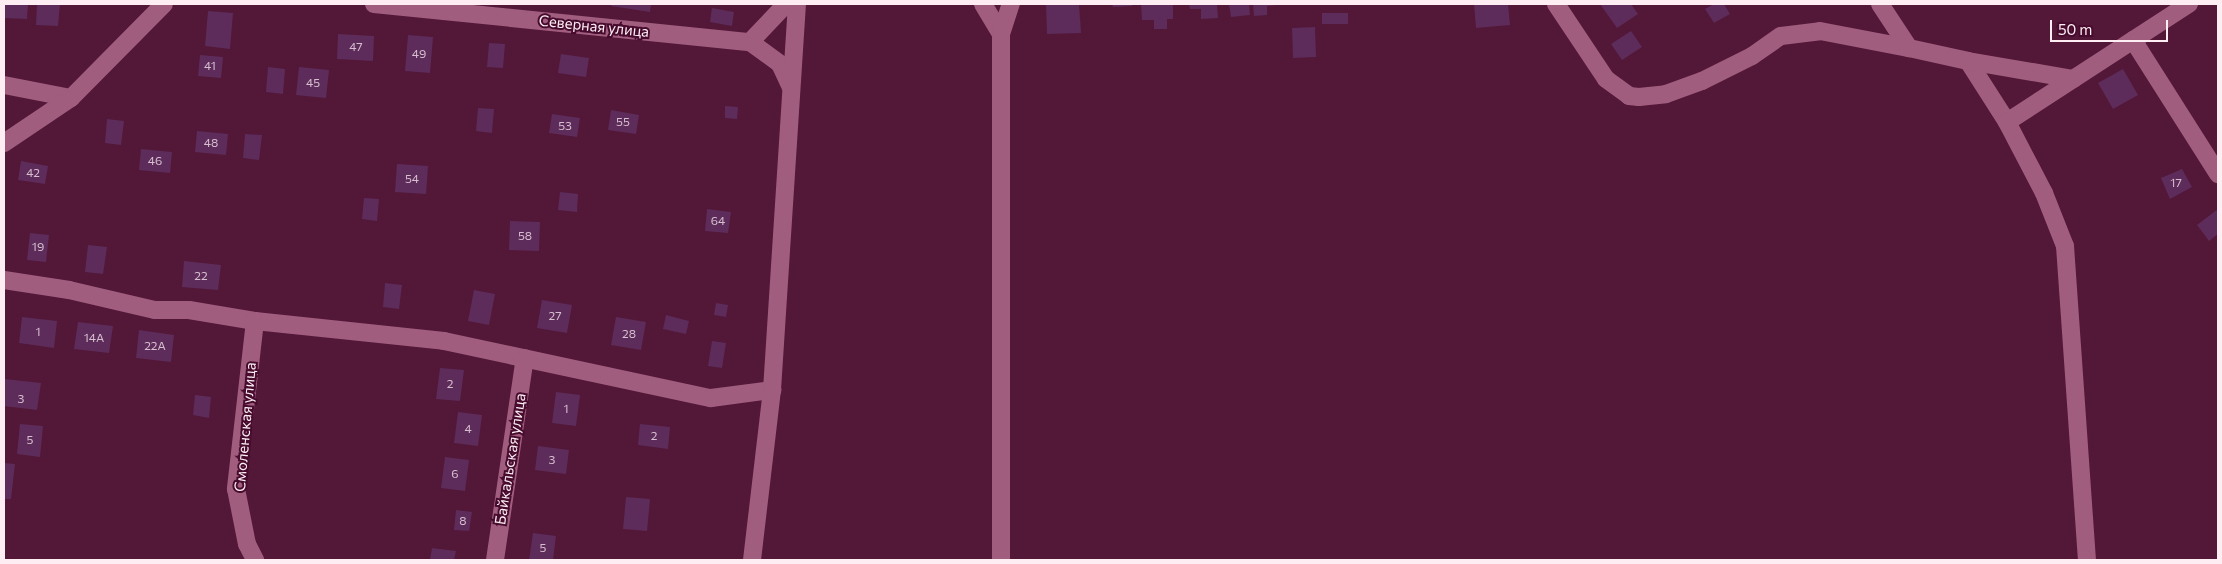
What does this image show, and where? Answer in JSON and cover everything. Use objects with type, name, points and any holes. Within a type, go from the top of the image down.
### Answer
[{"type":"street","points":[[4,143],[71,98],[164,4]]},
{"type":"street","name":"Северная улица","points":[[374,4],[750,42]]},
{"type":"street","points":[[786,4],[750,42],[780,64],[792,89]]},
{"type":"street","points":[[752,560],[772,390],[797,4]]},
{"type":"street","points":[[983,4],[1001,34]]},
{"type":"street","points":[[1001,560],[1001,34],[1012,4]]},
{"type":"street","points":[[1556,4],[1606,79],[1629,96],[1639,97],[1666,94],[1702,82],[1752,56],[1781,36],[1820,31],[1968,61],[2073,79]]},
{"type":"street","points":[[1880,4],[1909,48]]},
{"type":"street","points":[[2007,122],[2190,4]]},
{"type":"street","points":[[2132,40],[2212,154],[2218,174]]},
{"type":"street","points":[[1968,61],[2007,122],[2044,193],[2065,246],[2087,560]]},
{"type":"street","points":[[4,85],[71,98]]},
{"type":"street","points":[[4,280],[69,290],[155,310],[189,310],[255,321],[444,341],[711,398],[772,390]]},
{"type":"street","name":"Смоленская улица","points":[[255,321],[236,489],[247,544],[255,560]]},
{"type":"street","name":"Байкальская улица","points":[[495,560],[526,358]]},
{"type":"building","points":[[4,4],[28,4],[27,19],[4,18]]},
{"type":"building","points":[[37,4],[60,4],[58,26],[36,25]]},
{"type":"building","points":[[612,4],[651,4],[650,12],[611,6]]},
{"type":"building","points":[[1046,4],[1079,4],[1081,33],[1047,34]]},
{"type":"building","points":[[1112,4],[1132,4],[1132,6],[1113,7]]},
{"type":"building","points":[[1141,4],[1173,4],[1173,19],[1167,19],[1167,29],[1154,29],[1154,20],[1142,20]]},
{"type":"building","points":[[1189,4],[1217,4],[1218,18],[1201,19],[1201,9],[1190,9]]},
{"type":"building","points":[[1229,4],[1249,4],[1250,15],[1231,17]]},
{"type":"building","points":[[1253,4],[1277,5],[1267,6],[1267,15],[1254,16]]},
{"type":"building","points":[[1474,4],[1508,4],[1510,25],[1476,28]]},
{"type":"building","points":[[1600,4],[1631,4],[1638,14],[1617,28]]},
{"type":"building","points":[[1714,4],[1724,4],[1730,14],[1714,23],[1705,9]]},
{"type":"building","points":[[712,8],[734,12],[732,26],[710,22]]},
{"type":"building","points":[[208,11],[233,13],[230,49],[205,46]]},
{"type":"building","points":[[1322,13],[1348,13],[1348,24],[1322,24]]},
{"type":"building","points":[[1315,27],[1316,57],[1293,58],[1292,28]]},
{"type":"building","points":[[1631,31],[1642,47],[1622,60],[1611,44]]},
{"type":"building","points":[[338,34],[374,36],[373,61],[337,59]]},
{"type":"building","points":[[408,35],[433,37],[430,73],[405,71]]},
{"type":"building","points":[[489,43],[505,44],[503,68],[487,67]]},
{"type":"building","points":[[561,54],[589,58],[586,77],[558,73]]},
{"type":"building","points":[[200,55],[223,57],[221,78],[198,76]]},
{"type":"building","points":[[268,67],[285,69],[283,94],[266,92]]},
{"type":"building","points":[[299,67],[329,70],[326,98],[296,95]]},
{"type":"building","points":[[2123,69],[2138,95],[2113,109],[2098,83]]},
{"type":"building","points":[[725,106],[738,107],[737,119],[725,118]]},
{"type":"building","points":[[478,108],[494,109],[492,133],[476,131]]},
{"type":"building","points":[[611,110],[639,115],[636,134],[608,130]]},
{"type":"building","points":[[552,114],[580,118],[577,137],[549,133]]},
{"type":"building","points":[[107,119],[124,121],[121,145],[105,143]]},
{"type":"building","points":[[197,131],[228,134],[226,155],[195,152]]},
{"type":"building","points":[[245,134],[262,135],[259,160],[243,158]]},
{"type":"building","points":[[141,149],[172,152],[170,173],[139,170]]},
{"type":"building","points":[[21,161],[48,166],[45,184],[18,180]]},
{"type":"building","points":[[397,164],[428,166],[426,194],[395,192]]},
{"type":"building","points":[[2182,169],[2192,187],[2170,199],[2161,178]]},
{"type":"building","points":[[560,192],[578,194],[577,212],[558,210]]},
{"type":"building","points":[[364,198],[379,199],[377,221],[362,219]]},
{"type":"building","points":[[707,209],[731,212],[728,233],[705,231]]},
{"type":"building","points":[[2218,209],[2218,234],[2209,241],[2197,225]]},
{"type":"building","points":[[510,221],[540,222],[539,251],[509,250]]},
{"type":"building","points":[[30,233],[49,235],[46,262],[27,260]]},
{"type":"building","points":[[88,245],[107,247],[103,274],[85,272]]},
{"type":"building","points":[[184,261],[221,265],[218,290],[182,287]]},
{"type":"building","points":[[385,283],[402,285],[399,309],[383,307]]},
{"type":"building","points":[[474,290],[495,294],[489,325],[468,321]]},
{"type":"building","points":[[542,300],[572,305],[567,333],[537,328]]},
{"type":"building","points":[[716,303],[728,305],[726,317],[714,315]]},
{"type":"building","points":[[666,315],[689,321],[686,334],[663,329]]},
{"type":"building","points":[[22,317],[57,321],[54,348],[19,343]]},
{"type":"building","points":[[616,317],[646,322],[641,350],[611,345]]},
{"type":"building","points":[[78,322],[113,326],[109,353],[74,349]]},
{"type":"building","points":[[139,330],[174,335],[171,362],[136,358]]},
{"type":"building","points":[[712,341],[726,343],[722,368],[708,366]]},
{"type":"building","points":[[440,368],[464,370],[460,401],[436,399]]},
{"type":"building","points":[[5,379],[41,383],[37,410],[4,406]]},
{"type":"building","points":[[556,392],[580,395],[576,426],[552,423]]},
{"type":"building","points":[[195,395],[211,397],[209,418],[193,415]]},
{"type":"building","points":[[458,412],[482,415],[478,446],[454,443]]},
{"type":"building","points":[[20,424],[43,426],[40,457],[17,454]]},
{"type":"building","points":[[640,424],[670,427],[668,449],[638,445]]},
{"type":"building","points":[[538,446],[569,450],[566,474],[535,470]]},
{"type":"building","points":[[445,457],[469,460],[465,491],[441,488]]},
{"type":"building","points":[[4,463],[15,464],[11,499],[4,499]]},
{"type":"building","points":[[626,497],[650,499],[647,531],[623,529]]},
{"type":"building","points":[[456,510],[472,512],[469,531],[454,530]]},
{"type":"building","points":[[533,533],[556,536],[553,560],[529,560]]},
{"type":"building","points":[[432,548],[456,551],[454,560],[430,560]]}]
